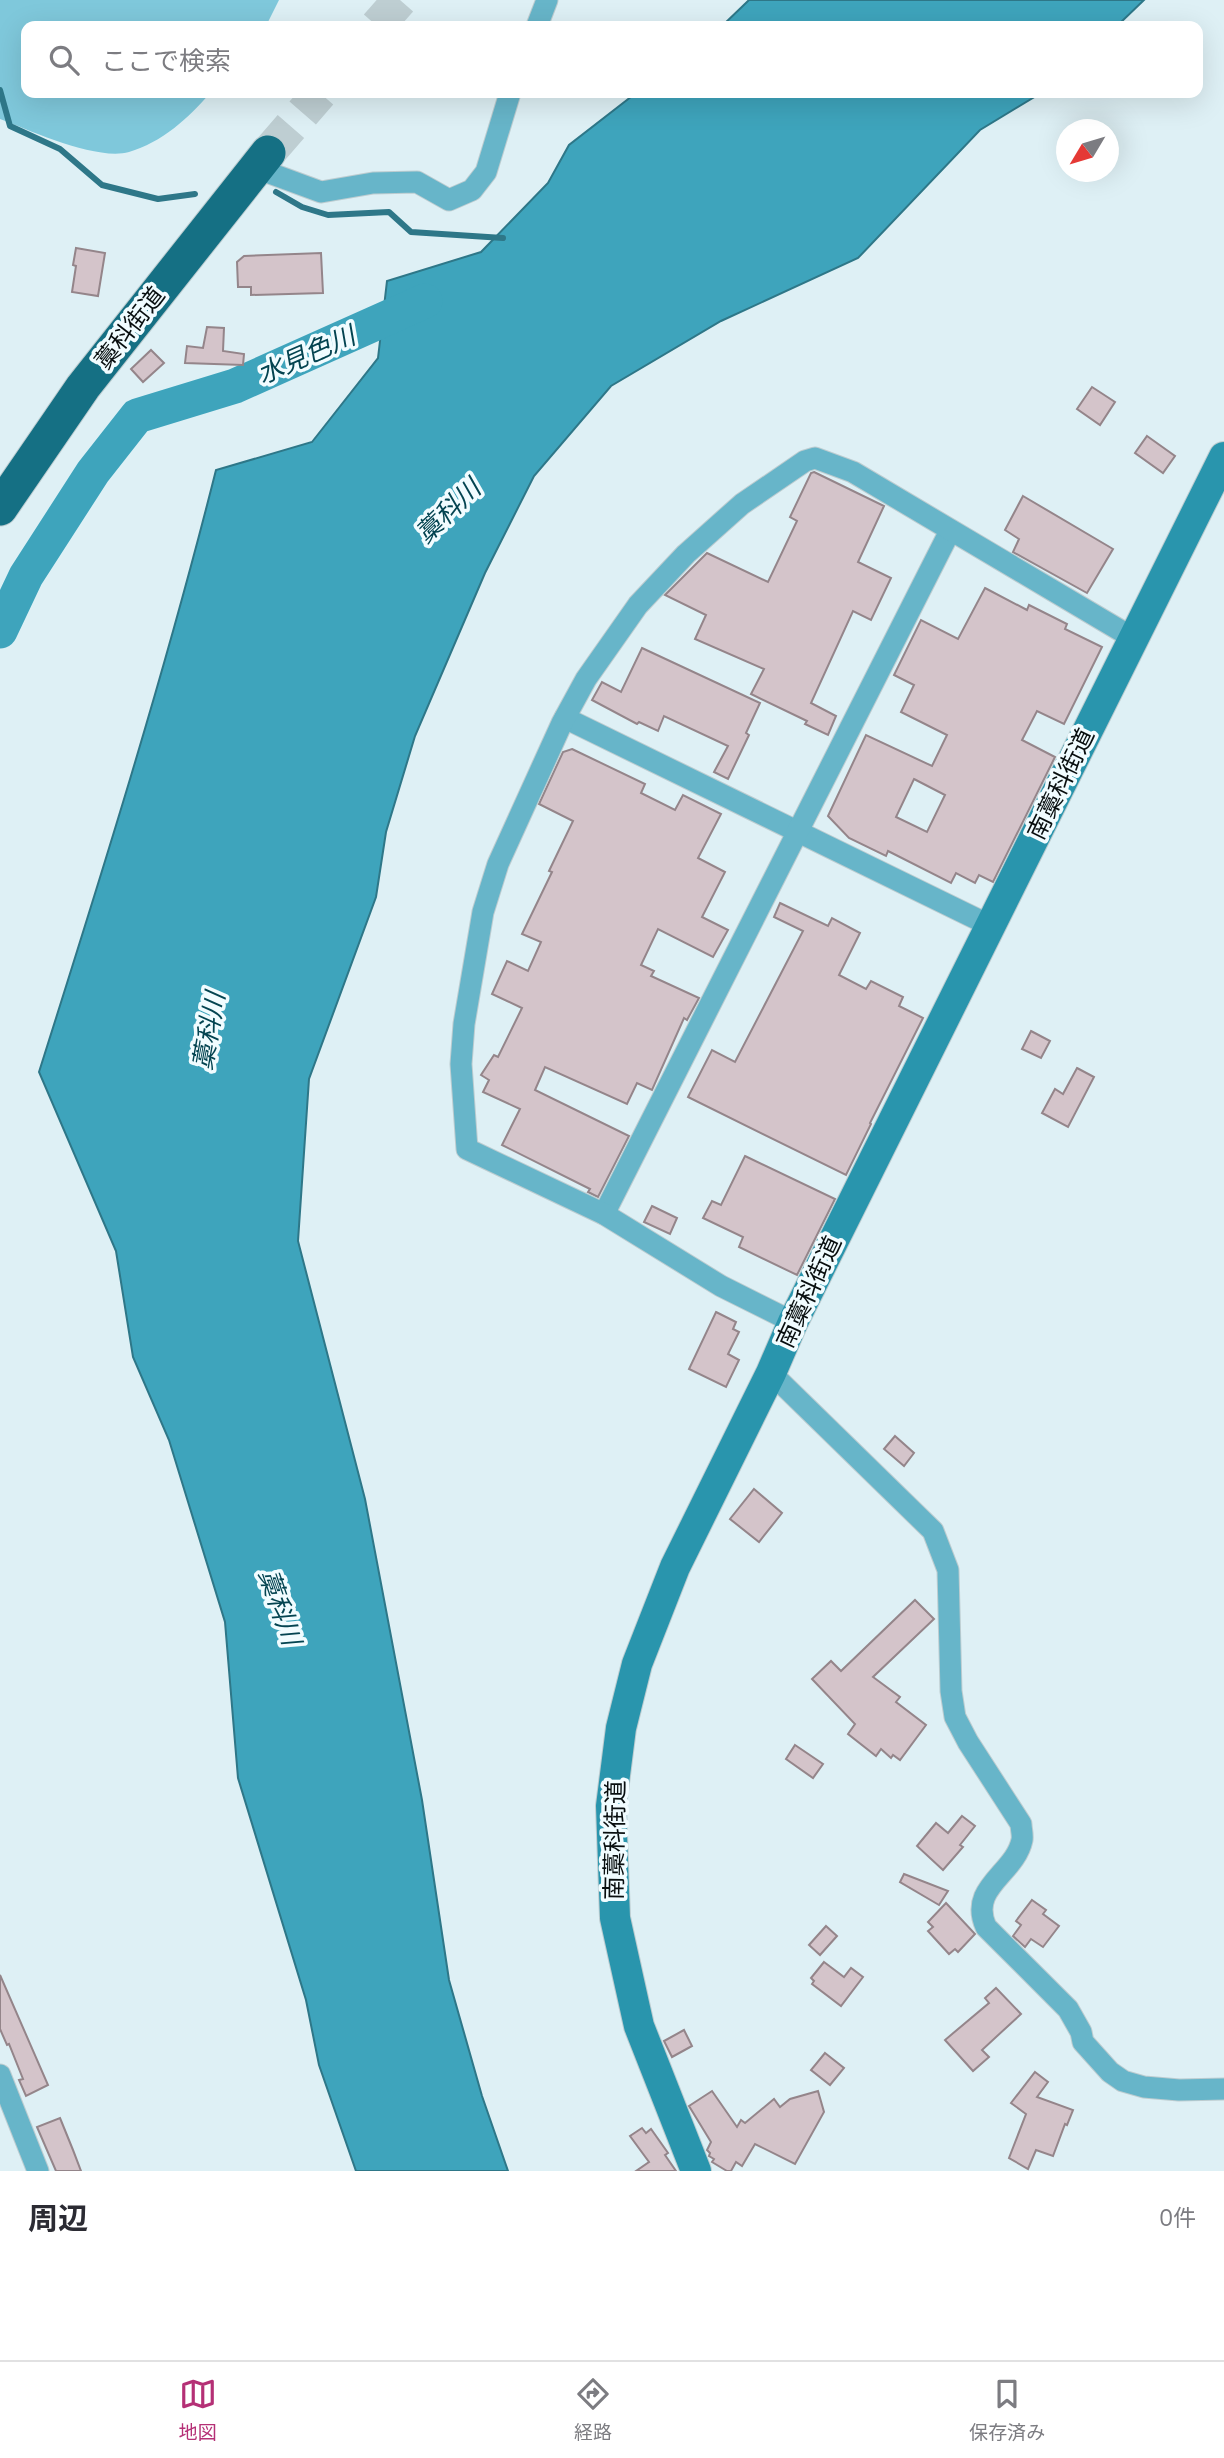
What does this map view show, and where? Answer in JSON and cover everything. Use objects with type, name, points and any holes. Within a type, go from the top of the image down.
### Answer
[{"type":"highway","name":"藁科街道","points":[[0,508],[83,387],[262,161]]},
{"type":"main road","name":"南藁科街道","points":[[696,2171],[639,2026],[615,1918],[611,1807],[621,1728],[637,1664],[675,1567],[772,1373],[793,1322],[1224,457]]},
{"type":"street","points":[[539,21],[547,0]]},
{"type":"street","points":[[262,161],[321,192],[373,183],[417,182],[449,200],[472,190],[486,172],[508,98]]},
{"type":"street","points":[[793,1322],[721,1286],[604,1214],[467,1150],[462,1051],[483,912],[498,864],[565,718],[610,642],[638,605],[670,571],[742,504],[805,461],[815,458],[853,472],[1133,638]]},
{"type":"street","points":[[604,1214],[950,531]]},
{"type":"street","points":[[565,718],[991,926]]},
{"type":"street","points":[[772,1373],[933,1531],[948,1570],[951,1691],[955,1717],[1021,1824],[1023,1839],[1017,1853],[985,1895],[981,1905],[986,1927],[1068,2009],[1081,2032],[1083,2042],[1110,2072],[1124,2081],[1144,2087],[1179,2090],[1224,2089]]},
{"type":"street","points":[[0,2076],[38,2171]]},
{"type":"shaded area","points":[[0,0],[279,0],[268,21],[21,21],[21,98],[205,98],[184,120],[141,148],[116,154],[82,149],[0,119]]},
{"type":"water","points":[[749,0],[1144,0],[1122,21],[727,21]]},
{"type":"water","name":"藁科川","points":[[630,98],[1033,98],[980,130],[858,258],[721,321],[611,386],[534,476],[485,573],[415,736],[386,832],[376,897],[309,1079],[298,1241],[365,1499],[422,1800],[449,1980],[482,2096],[508,2171],[356,2171],[319,2065],[306,2000],[238,1778],[225,1622],[169,1440],[133,1357],[116,1251],[39,1072],[154,697],[216,470],[312,442],[378,358],[387,281],[481,252],[548,183],[569,145]]},
{"type":"building","points":[[76,248],[105,253],[98,296],[72,292]]},
{"type":"building","points":[[321,253],[323,293],[251,295],[251,287],[238,287],[237,262],[244,256]]},
{"type":"building","points":[[207,327],[224,328],[223,351],[244,354],[243,365],[185,363],[187,346],[203,348]]},
{"type":"building","points":[[151,350],[164,363],[143,382],[131,369]]},
{"type":"building","points":[[1092,387],[1115,402],[1100,425],[1077,409]]},
{"type":"building","points":[[1147,436],[1175,456],[1163,473],[1135,453]]},
{"type":"building","points":[[814,472],[884,506],[858,562],[891,578],[871,620],[853,611],[811,703],[836,716],[828,735],[805,724],[807,721],[751,694],[764,669],[695,639],[706,615],[665,595],[707,553],[768,582],[797,521],[790,517],[811,473]]},
{"type":"building","points":[[1023,496],[1113,549],[1087,593],[1013,552],[1019,539],[1005,530]]},
{"type":"building","points":[[985,588],[1027,610],[1029,605],[1067,624],[1065,629],[1102,647],[1064,724],[1037,711],[1022,740],[1055,757],[993,882],[979,875],[975,883],[956,873],[951,883],[888,851],[886,856],[849,838],[828,816],[866,735],[932,766],[947,735],[901,712],[914,685],[894,675],[921,620],[958,639]],"holes":[[[914,779],[945,795],[927,832],[896,817]]]},
{"type":"building","points":[[642,648],[760,703],[746,733],[749,735],[728,779],[714,772],[728,746],[664,716],[658,731],[639,722],[637,724],[592,700],[602,682],[621,692]]},
{"type":"building","points":[[572,749],[645,784],[641,793],[675,810],[683,795],[721,814],[698,858],[725,872],[702,917],[728,930],[713,957],[658,929],[641,965],[654,971],[651,976],[699,998],[687,1020],[684,1018],[652,1090],[637,1083],[627,1104],[545,1067],[535,1090],[629,1136],[598,1197],[588,1192],[590,1189],[502,1145],[520,1109],[483,1092],[489,1080],[481,1075],[494,1055],[498,1057],[522,1008],[492,994],[507,961],[528,971],[541,942],[522,934],[573,821],[539,804],[563,752]]},
{"type":"building","points":[[780,903],[828,926],[832,918],[860,933],[839,975],[866,989],[871,981],[903,997],[899,1006],[923,1018],[846,1175],[688,1097],[712,1050],[735,1062],[803,931],[774,917]]},
{"type":"building","points":[[1031,1031],[1050,1041],[1041,1058],[1022,1049]]},
{"type":"building","points":[[1077,1068],[1094,1077],[1068,1127],[1042,1113],[1055,1089],[1063,1094]]},
{"type":"building","points":[[745,1156],[835,1199],[797,1275],[739,1247],[743,1237],[703,1218],[712,1201],[721,1205]]},
{"type":"building","points":[[652,1206],[677,1218],[670,1234],[644,1222]]},
{"type":"building","points":[[716,1312],[736,1322],[733,1329],[739,1332],[728,1354],[739,1360],[726,1387],[689,1369]]},
{"type":"building","points":[[895,1436],[914,1453],[904,1466],[884,1449]]},
{"type":"building","points":[[754,1489],[782,1513],[759,1542],[730,1519]]},
{"type":"building","points":[[915,1600],[934,1619],[873,1677],[900,1697],[896,1702],[926,1725],[900,1760],[893,1755],[891,1758],[881,1749],[876,1756],[848,1734],[855,1724],[812,1679],[831,1661],[841,1671]]},
{"type":"building","points":[[795,1745],[823,1764],[813,1778],[786,1759]]},
{"type":"building","points":[[962,1816],[975,1826],[960,1845],[963,1847],[943,1870],[917,1846],[936,1823],[948,1833]]},
{"type":"building","points":[[904,1874],[948,1891],[939,1905],[900,1882]]},
{"type":"building","points":[[1032,1900],[1046,1910],[1043,1914],[1059,1926],[1043,1947],[1031,1939],[1025,1947],[1013,1936],[1021,1925],[1016,1921]]},
{"type":"building","points":[[946,1903],[975,1934],[958,1952],[955,1949],[949,1954],[928,1931],[933,1927],[928,1922]]},
{"type":"building","points":[[826,1926],[837,1936],[820,1955],[809,1945]]},
{"type":"building","points":[[824,1962],[844,1977],[851,1968],[863,1977],[841,2006],[812,1984],[814,1981],[811,1978]]},
{"type":"building","points":[[0,1975],[48,2085],[26,2096],[19,2080],[23,2079],[0,2029]]},
{"type":"building","points":[[996,1988],[1021,2014],[982,2050],[989,2057],[973,2071],[945,2040],[989,2003],[985,1998]]},
{"type":"building","points":[[684,2030],[692,2046],[672,2057],[664,2041]]},
{"type":"building","points":[[825,2053],[844,2068],[830,2085],[811,2070]]},
{"type":"building","points":[[1035,2072],[1048,2082],[1037,2097],[1073,2110],[1053,2156],[1036,2150],[1028,2169],[1009,2158],[1026,2114],[1011,2103]]},
{"type":"building","points":[[712,2091],[737,2127],[741,2120],[745,2123],[774,2099],[780,2107],[790,2099],[818,2091],[824,2112],[795,2164],[755,2144],[742,2166],[736,2162],[731,2171],[727,2171],[712,2162],[714,2159],[709,2156],[707,2150],[711,2142],[689,2106]]},
{"type":"building","points":[[60,2118],[81,2171],[56,2171],[37,2127]]},
{"type":"building","points":[[642,2128],[646,2133],[651,2129],[668,2153],[665,2155],[676,2171],[636,2171],[649,2162],[630,2136]]},
{"type":"waterway","points":[[0,90],[10,126],[60,149],[102,185],[158,199],[195,194]]},
{"type":"waterway","points":[[276,192],[302,207],[328,215],[389,212],[411,232],[503,238]]},
{"type":"waterway","name":"水見色川","points":[[0,631],[26,576],[93,472],[137,416],[235,386],[425,301]]},
{"type":"tunnel","points":[[381,21],[400,0]]},
{"type":"tunnel","points":[[268,153],[316,98]]}]
